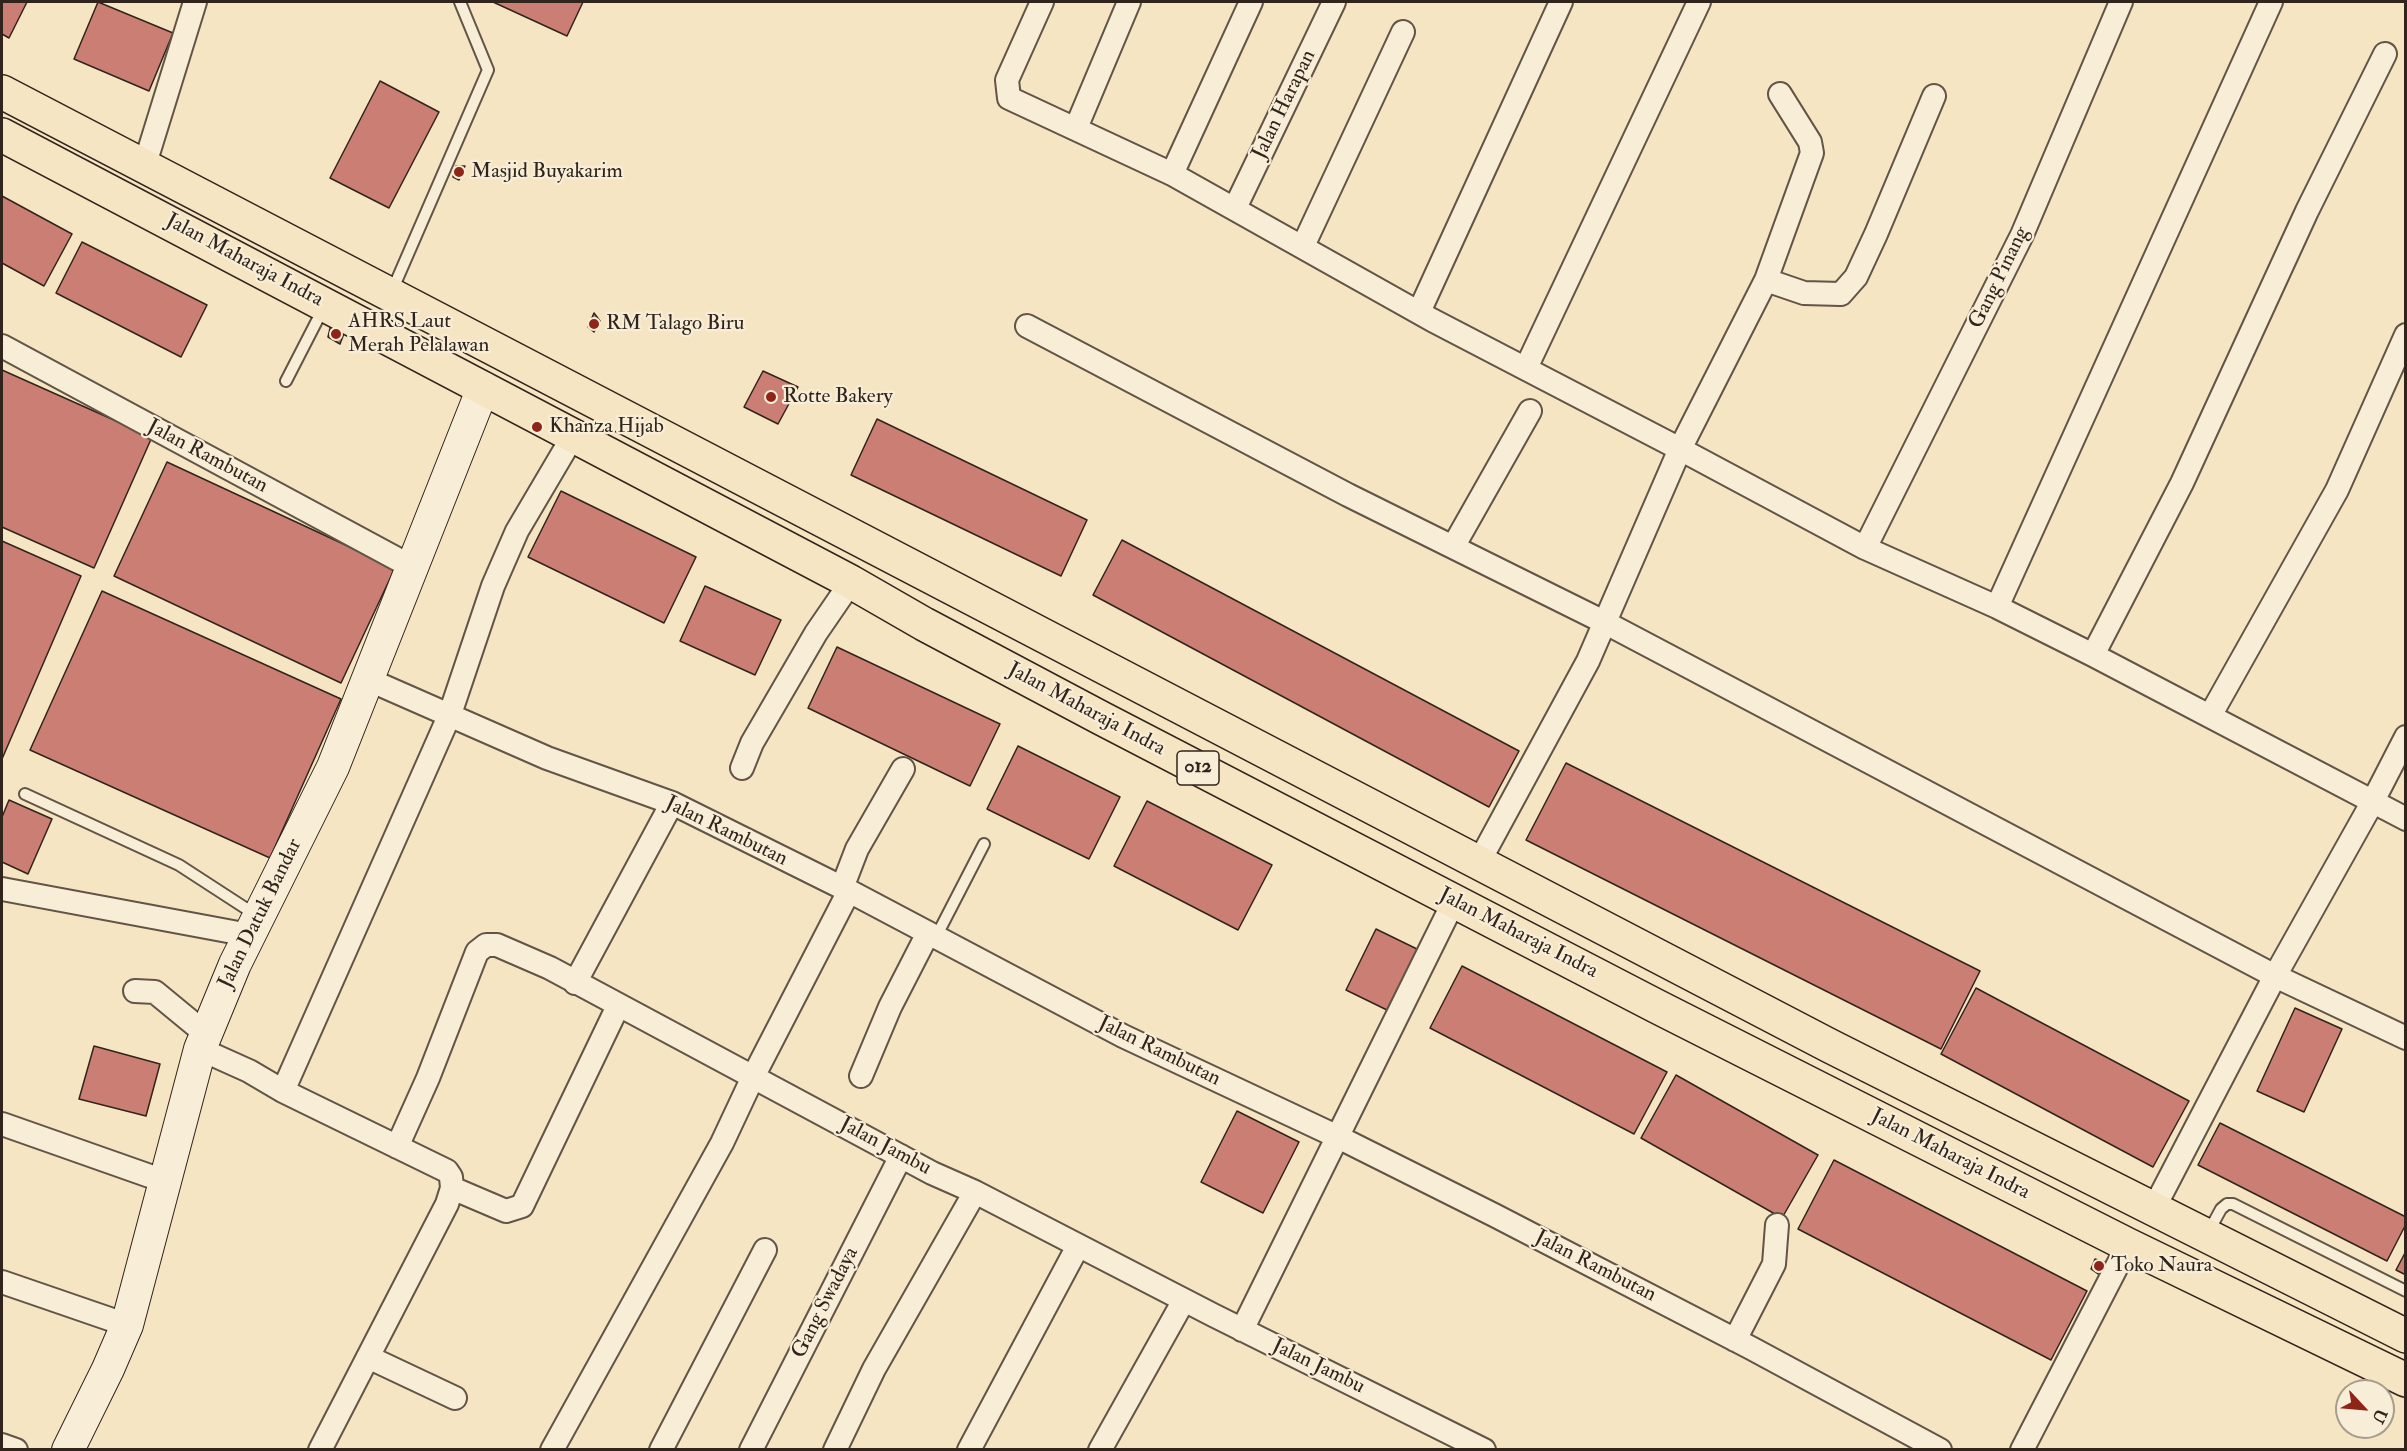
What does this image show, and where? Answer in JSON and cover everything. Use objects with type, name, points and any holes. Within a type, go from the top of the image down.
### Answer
[{"type":"highway","name":"Jalan Maharaja Indra","points":[[2,92],[94,142],[1479,862],[2153,1210],[2406,1336]]},
{"type":"highway","name":"Jalan Maharaja Indra","points":[[2,135],[79,173],[851,582],[924,624],[1454,901],[2128,1245],[2406,1380]]},
{"type":"highway","points":[[79,173],[94,142]]},
{"type":"highway","points":[[924,624],[945,584]]},
{"type":"street","points":[[144,167],[195,2]]},
{"type":"street","points":[[1042,2],[1007,80],[1009,98],[1172,174],[1419,312],[1865,548],[1997,607],[2093,655],[2406,819]]},
{"type":"street","points":[[1076,128],[1129,2]]},
{"type":"street","points":[[1172,174],[1251,2]]},
{"type":"street","name":"Jalan Harapan","points":[[1235,208],[1334,2]]},
{"type":"street","points":[[1419,312],[1561,2]]},
{"type":"street","points":[[1526,368],[1699,2]]},
{"type":"street","name":"Gang Pinang","points":[[1865,548],[2022,235],[2121,2]]},
{"type":"street","points":[[1997,607],[2271,2]]},
{"type":"street","points":[[1303,246],[1403,32]]},
{"type":"street","points":[[2093,655],[2182,483],[2307,211],[2385,54]]},
{"type":"street","points":[[1479,862],[1588,661],[1680,449],[1766,280],[1812,153],[1810,142],[1780,94]]},
{"type":"street","points":[[1766,280],[1804,293],[1841,294],[1856,277],[1934,96]]},
{"type":"street","points":[[1027,326],[1348,495],[1606,623],[2275,976],[2406,1038]]},
{"type":"street","points":[[2210,716],[2337,490],[2406,335]]},
{"type":"street","name":"Jalan Rambutan","points":[[2,346],[412,567]]},
{"type":"street","name":"Jalan Datuk Bandar","points":[[68,1449],[127,1325],[203,1041],[235,964],[333,767],[483,388]]},
{"type":"street","points":[[1453,548],[1530,411]]},
{"type":"street","points":[[283,1091],[450,714],[498,575],[517,531],[573,436]]},
{"type":"street","points":[[742,768],[752,743],[816,633],[851,582]]},
{"type":"street","name":"Jalan Rambutan","points":[[367,679],[547,758],[672,803],[845,890],[1123,1036],[1338,1137],[1735,1340],[1940,1449]]},
{"type":"street","points":[[2153,1210],[2275,976],[2372,803],[2406,737]]},
{"type":"street","points":[[552,1449],[722,1143],[845,890],[857,849],[903,769]]},
{"type":"street","points":[[575,983],[672,803]]},
{"type":"street","points":[[2,890],[254,926]]},
{"type":"street","points":[[1242,1330],[1454,901]]},
{"type":"street","points":[[861,1076],[890,1007],[932,935]]},
{"type":"street","name":"Jalan Jambu","points":[[397,1147],[428,1078],[477,951],[486,945],[497,945],[550,968],[901,1156],[1242,1330],[1484,1449]]},
{"type":"street","points":[[135,991],[155,992],[203,1041],[249,1071],[283,1091],[447,1171],[451,1177],[452,1188],[447,1204],[320,1449]]},
{"type":"street","points":[[452,1188],[506,1211],[522,1206],[618,1006]]},
{"type":"street","points":[[2,1124],[164,1181]]},
{"type":"street","name":"Gang Swadaya","points":[[751,1449],[901,1156]]},
{"type":"street","points":[[836,1449],[874,1369],[975,1192]]},
{"type":"street","points":[[1735,1340],[1774,1264],[1777,1225]]},
{"type":"street","points":[[2022,1449],[2128,1245]]},
{"type":"street","points":[[969,1449],[1078,1246]]},
{"type":"street","points":[[661,1449],[765,1250]]},
{"type":"street","points":[[2,1282],[127,1325]]},
{"type":"street","points":[[1100,1449],[1184,1300]]},
{"type":"street","points":[[368,1356],[455,1398]]},
{"type":"street","points":[[2,1445],[16,1449]]},
{"type":"lane","points":[[390,294],[488,70],[460,2]]},
{"type":"lane","points":[[286,381],[326,304]]},
{"type":"lane","points":[[25,794],[179,865],[254,926]]},
{"type":"lane","points":[[932,935],[984,844]]},
{"type":"lane","points":[[2206,1237],[2221,1209],[2227,1204],[2233,1204],[2406,1291]]},
{"type":"building","points":[[2,2],[27,2],[9,38],[2,34]]},
{"type":"building","points":[[98,2],[173,33],[149,91],[74,59]]},
{"type":"building","points":[[493,2],[583,2],[567,36]]},
{"type":"building","points":[[380,81],[439,112],[389,208],[330,178]]},
{"type":"building","name":"Masjid Buyakarim","points":[[456,166],[465,166],[459,180],[453,177]]},
{"type":"building","points":[[2,196],[72,234],[44,286],[2,263]]},
{"type":"building","points":[[82,242],[207,305],[181,357],[56,293]]},
{"type":"building","name":"RM Talago Biru","points":[[594,313],[600,321],[594,332],[588,327]]},
{"type":"building","name":"AHRS Laut Merah Pelalawan","points":[[331,324],[345,331],[340,344],[328,337]]},
{"type":"building","points":[[2,370],[152,437],[94,568],[2,527]]},
{"type":"building","name":"Rotte Bakery","points":[[763,371],[798,387],[778,424],[744,407]]},
{"type":"building","points":[[877,419],[1087,520],[1061,576],[851,475]]},
{"type":"building","points":[[167,462],[395,568],[341,683],[114,576]]},
{"type":"building","points":[[561,491],[696,557],[664,623],[528,557]]},
{"type":"building","points":[[1122,540],[1519,751],[1489,807],[1093,595]]},
{"type":"building","points":[[2,541],[81,576],[2,759]]},
{"type":"building","points":[[705,586],[781,620],[755,675],[680,641]]},
{"type":"building","points":[[102,591],[341,699],[270,858],[30,750]]},
{"type":"building","points":[[837,647],[1000,724],[970,786],[808,708]]},
{"type":"building","points":[[1018,746],[1120,797],[1089,859],[987,809]]},
{"type":"building","points":[[1566,763],[1980,971],[1941,1049],[1526,840]]},
{"type":"building","points":[[9,800],[52,819],[28,874],[2,862],[2,817]]},
{"type":"building","points":[[1147,801],[1272,865],[1238,930],[1114,866]]},
{"type":"building","points":[[1376,929],[1419,950],[1389,1011],[1346,990]]},
{"type":"building","points":[[1462,966],[1667,1072],[1634,1134],[1430,1028]]},
{"type":"building","points":[[1976,988],[2189,1101],[2153,1167],[1941,1054]]},
{"type":"building","points":[[2295,1008],[2342,1029],[2304,1112],[2257,1091]]},
{"type":"building","points":[[94,1046],[160,1064],[146,1116],[79,1099]]},
{"type":"building","points":[[1676,1075],[1818,1155],[1782,1218],[1641,1138]]},
{"type":"building","points":[[1237,1111],[1299,1142],[1263,1213],[1201,1182]]},
{"type":"building","points":[[2220,1123],[2406,1217],[2406,1224],[2387,1261],[2198,1165]]},
{"type":"building","points":[[1834,1160],[2087,1291],[2051,1360],[1798,1229]]},
{"type":"building","points":[[2406,1251],[2406,1275],[2396,1270]]},
{"type":"building","name":"Toko Naura","points":[[2095,1259],[2107,1263],[2101,1276],[2091,1269]]},
{"type":"place","name":"Masjid Buyakarim","points":[[459,172]]},
{"type":"place","name":"RM Talago Biru","points":[[594,324]]},
{"type":"place","name":"AHRS Laut Merah Pelalawan","points":[[336,334]]},
{"type":"place","name":"Rotte Bakery","points":[[771,397]]},
{"type":"place","name":"Khanza Hijab","points":[[537,427]]},
{"type":"place","name":"Toko Naura","points":[[2099,1266]]}]
